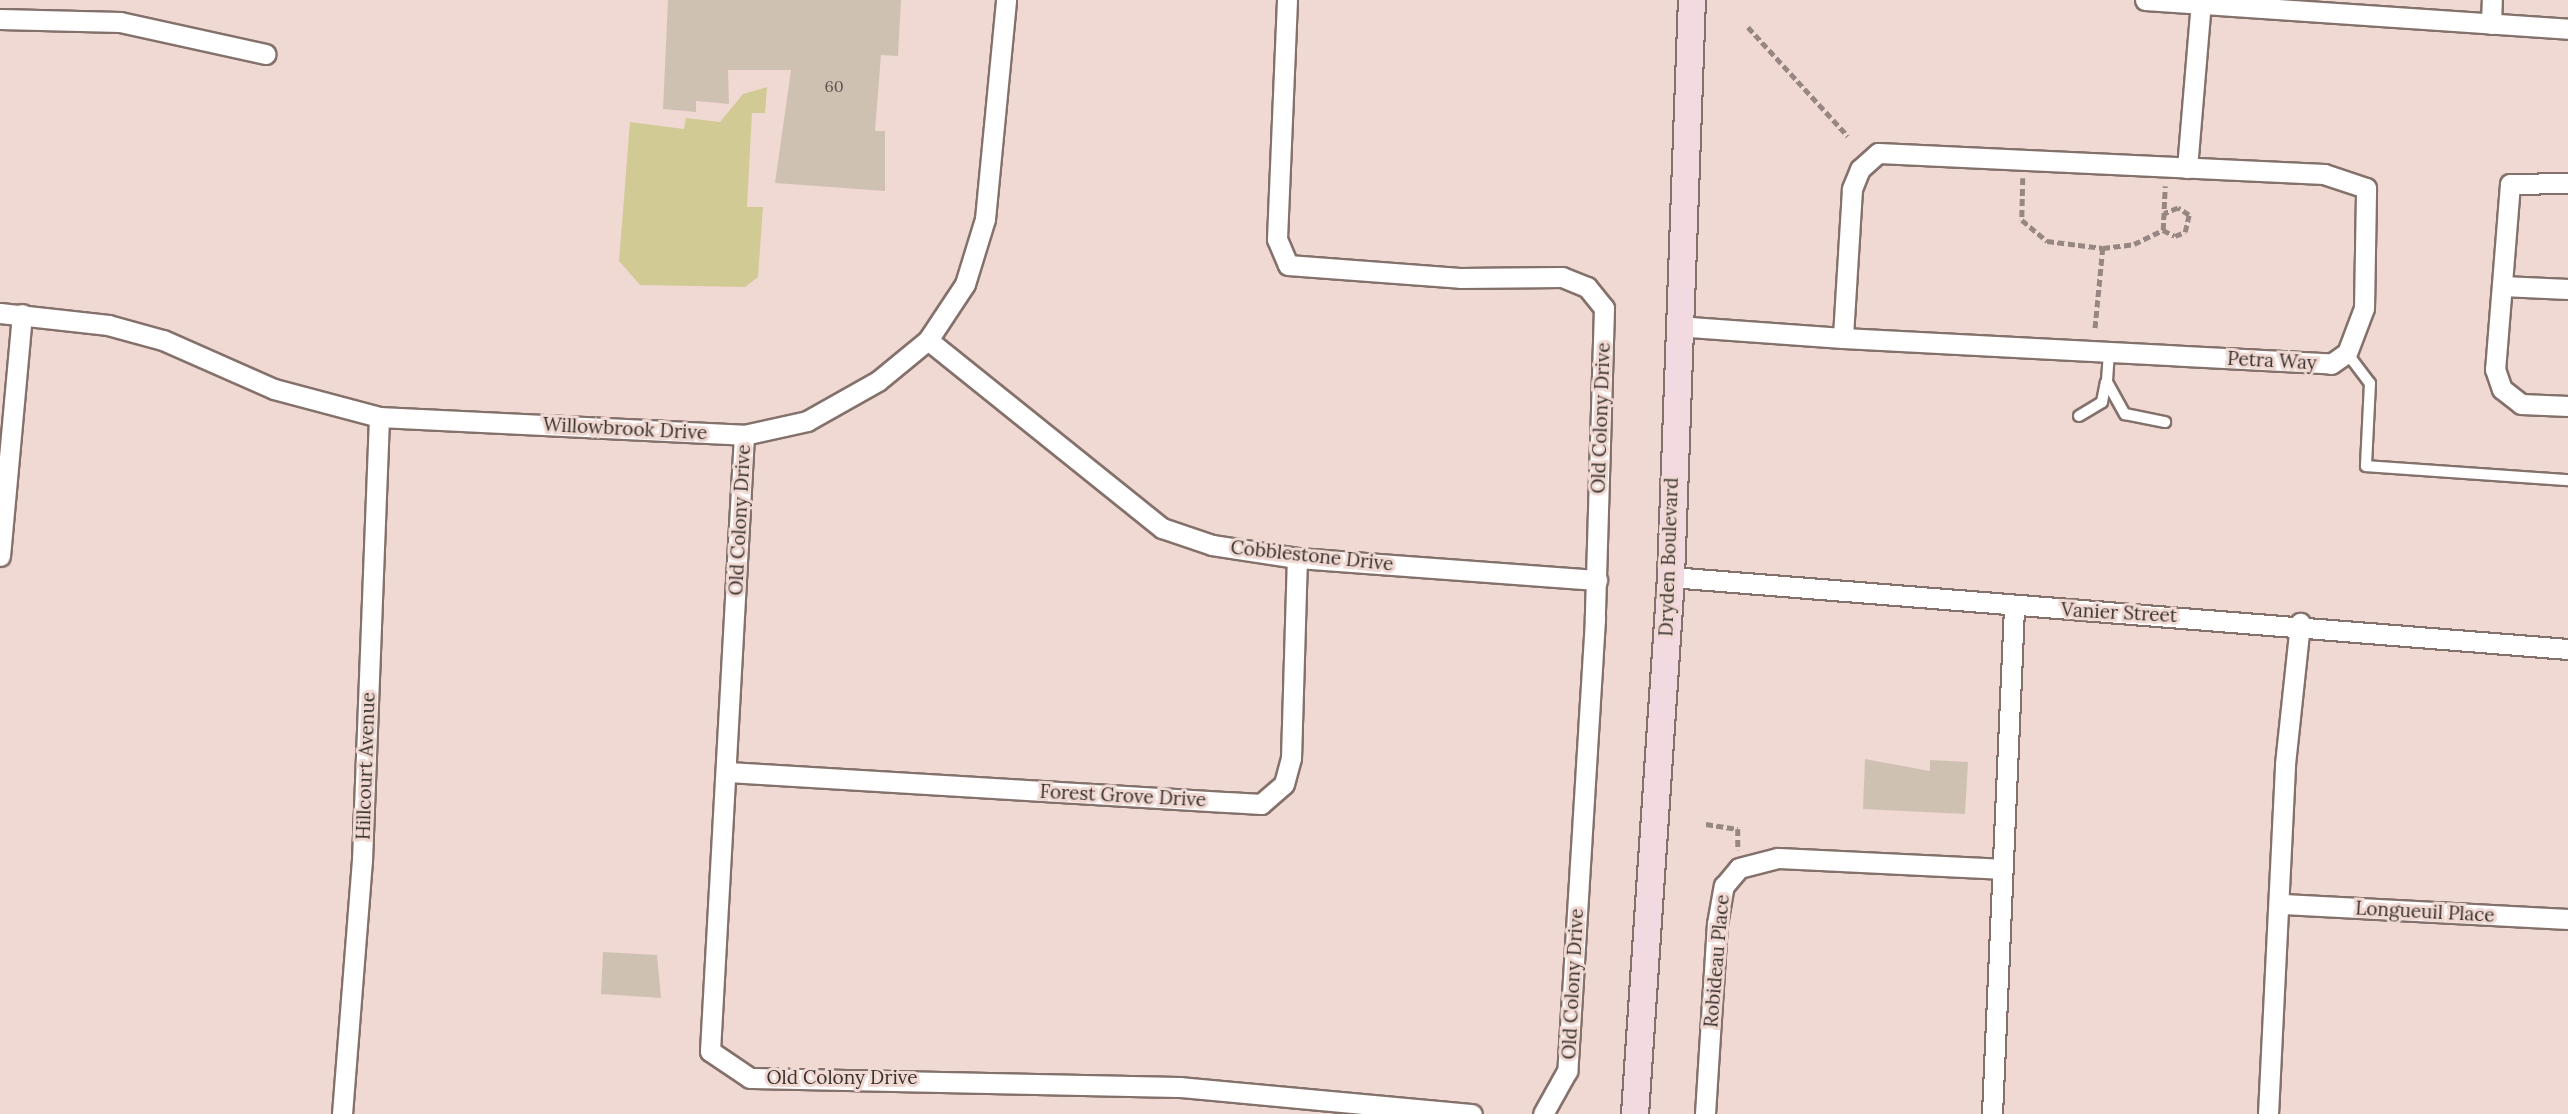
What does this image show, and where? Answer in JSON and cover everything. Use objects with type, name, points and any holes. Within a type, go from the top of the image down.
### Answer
[{"type":"street","name":"Willowbrook Drive","points":[[0,313],[108,325],[163,340],[274,389],[379,417],[744,435],[807,421],[878,381],[928,340],[965,284],[985,219],[1006,0]]},
{"type":"street","name":"Old Colony Drive","points":[[1287,0],[1278,239],[1288,265],[1460,278],[1563,276],[1587,287],[1604,308],[1597,580],[1567,1072],[1543,1114]]},
{"type":"street","name":"Dryden Boulevard","points":[[1635,1114],[1671,578],[1676,326],[1692,0]]},
{"type":"street","points":[[2145,0],[2568,29]]},
{"type":"street","points":[[2491,24],[2492,0]]},
{"type":"street","points":[[2187,168],[2201,2]]},
{"type":"street","points":[[0,19],[120,22],[266,54]]},
{"type":"street","points":[[1843,338],[1852,189],[1867,160],[1895,150],[2324,174],[2367,188],[2364,308],[2347,353]]},
{"type":"street","points":[[2568,183],[2510,184],[2495,369],[2502,389],[2521,404],[2568,406]]},
{"type":"street","points":[[2502,286],[2568,289]]},
{"type":"street","points":[[0,556],[22,314]]},
{"type":"street","name":"Petra Way","points":[[1676,326],[1843,338],[2331,364],[2347,353]]},
{"type":"street","name":"Cobblestone Drive","points":[[928,340],[1162,528],[1212,545],[1297,558],[1597,580]]},
{"type":"street","name":"Hillcourt Avenue","points":[[342,1114],[362,860],[379,417]]},
{"type":"street","name":"Old Colony Drive","points":[[744,435],[710,1051],[750,1078],[1180,1087],[1472,1114]]},
{"type":"street","name":"Forest Grove Drive","points":[[727,772],[1261,804],[1284,784],[1291,758],[1297,558]]},
{"type":"street","name":"Vanier Street","points":[[1671,578],[2014,608],[2300,622],[2568,649]]},
{"type":"street","points":[[1992,1114],[2014,608]]},
{"type":"street","points":[[2268,1114],[2283,904],[2285,764],[2300,622]]},
{"type":"street","name":"Robideau Place","points":[[1705,1114],[1717,924],[1724,886],[1738,868],[1779,858],[2001,869]]},
{"type":"street","name":"Longueuil Place","points":[[2283,904],[2568,919]]},
{"type":"lane","points":[[2079,416],[2102,402],[2106,382],[2101,351]]},
{"type":"lane","points":[[2347,353],[2370,383],[2366,466],[2568,480]]},
{"type":"lane","points":[[2106,382],[2125,414],[2165,422]]},
{"type":"path","points":[[1748,27],[1848,135]]},
{"type":"path","points":[[2023,158],[2022,220],[2047,241],[2103,248],[2134,244],[2163,230]]},
{"type":"path","points":[[2163,230],[2166,166]]},
{"type":"path","points":[[2163,230],[2175,236],[2185,232],[2189,215],[2178,208],[2164,214]]},
{"type":"path","points":[[2101,351],[2103,248]]},
{"type":"path","points":[[1706,824],[1738,830],[1738,868]]},
{"type":"shaded area","points":[[767,87],[765,113],[752,113],[747,207],[763,207],[758,277],[745,287],[640,285],[619,261],[630,122],[684,129],[686,118],[720,122],[743,94]]},
{"type":"building","points":[[668,0],[901,0],[898,56],[881,55],[875,131],[885,131],[885,191],[775,183],[791,70],[728,70],[729,104],[696,101],[696,112],[663,109]]},
{"type":"building","points":[[1865,759],[1930,771],[1930,760],[1968,762],[1965,814],[1863,809]]},
{"type":"building","points":[[603,952],[657,955],[661,998],[601,994]]}]
